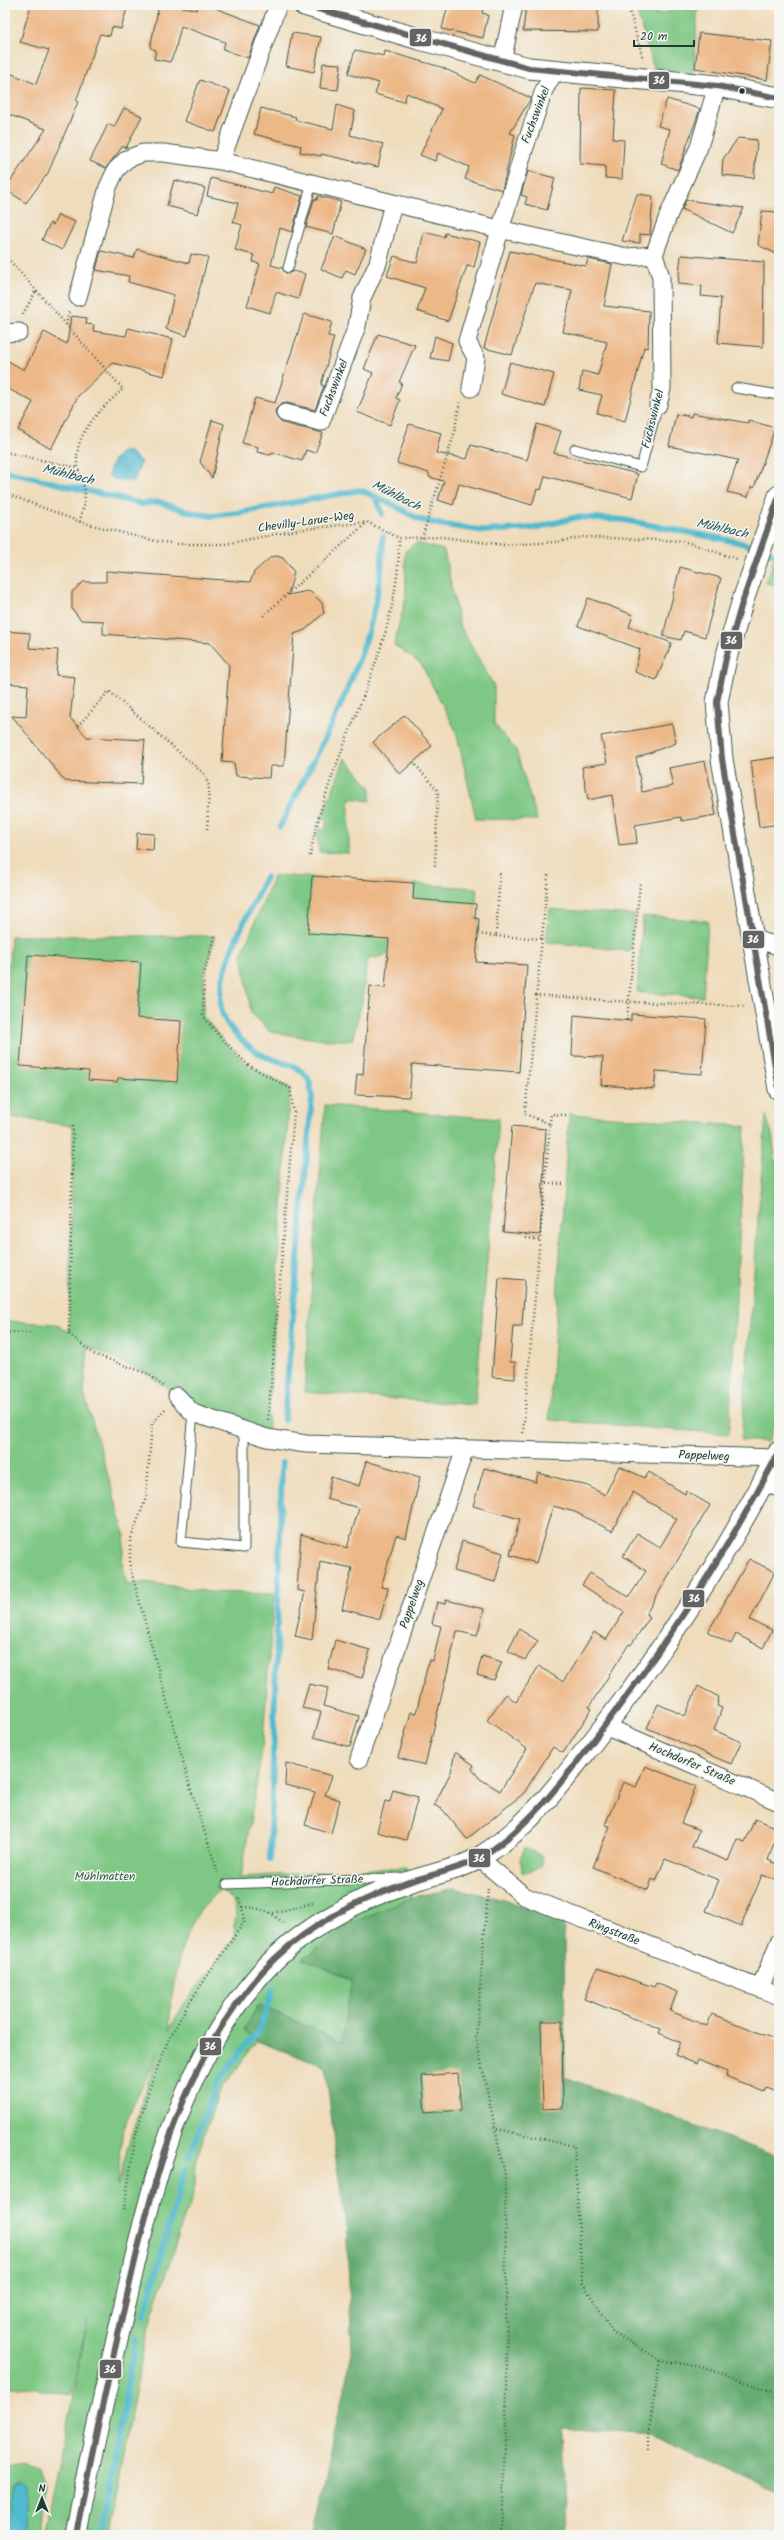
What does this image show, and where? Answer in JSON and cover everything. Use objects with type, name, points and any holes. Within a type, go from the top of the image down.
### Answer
[{"type":"street","points":[[221,161],[278,5]]},
{"type":"street","points":[[304,5],[502,62],[555,71],[648,78],[717,86],[779,98]]},
{"type":"street","points":[[502,62],[514,5]]},
{"type":"street","name":"Fuchswinkel","points":[[471,388],[476,358],[467,341],[524,150],[544,90],[555,71]]},
{"type":"street","points":[[78,297],[108,187],[116,170],[127,159],[143,153],[164,153],[221,161],[500,229],[627,257],[654,255],[668,216],[699,147],[717,86]]},
{"type":"street","name":"Fuchswinkel","points":[[285,413],[321,422],[357,326],[362,298],[378,263],[393,203]]},
{"type":"street","name":"Fuchswinkel","points":[[654,255],[661,277],[662,390],[658,405]]},
{"type":"street","points":[[779,496],[756,561],[726,658],[717,702],[722,759],[741,861],[752,939],[779,1089]]},
{"type":"street","points":[[752,939],[779,946]]},
{"type":"street","name":"Pappelweg","points":[[177,1396],[193,1413],[267,1438],[306,1444],[522,1451],[778,1455]]},
{"type":"street","name":"Pappelweg","points":[[359,1759],[465,1449]]},
{"type":"street","name":"Hochdorfer Straße","points":[[76,2535],[106,2385],[154,2180],[164,2148],[197,2068],[220,2026],[242,1996],[263,1972],[296,1939],[355,1905],[404,1883],[485,1865],[523,1825],[605,1726],[671,1636],[771,1485],[778,1455]]},
{"type":"street","name":"Hochdorfer Straße","points":[[605,1726],[779,1802]]},
{"type":"street","name":"Ringstraße","points":[[485,1865],[524,1896],[779,1996]]},
{"type":"street","points":[[760,1988],[779,1942]]},
{"type":"lane","points":[[288,268],[312,183]]},
{"type":"lane","points":[[736,388],[779,395]]},
{"type":"lane","name":"Fuchswinkel","points":[[575,449],[642,467],[658,405]]},
{"type":"lane","points":[[193,1413],[181,1542],[244,1548],[244,1430]]},
{"type":"lane","name":"Hochdorfer Straße","points":[[227,1884],[398,1878],[404,1883]]},
{"type":"path","points":[[640,5],[629,6],[648,78]]},
{"type":"path","points":[[5,255],[123,389],[101,409],[86,428],[78,447],[78,468],[82,477],[85,494],[80,522]]},
{"type":"path","points":[[12,332],[36,291]]},
{"type":"path","points":[[422,538],[454,434],[463,390],[471,388]]},
{"type":"path","points":[[683,414],[691,415]]},
{"type":"path","points":[[5,452],[78,468]]},
{"type":"path","name":"Chevilly-Larue-Weg","points":[[5,493],[80,522],[155,541],[206,546],[297,530],[367,522],[399,538],[442,537],[504,545],[556,542],[583,537],[683,541],[756,561]]},
{"type":"path","points":[[263,616],[367,522]]},
{"type":"path","points":[[310,856],[316,820],[372,673],[391,617],[400,564],[399,538]]},
{"type":"path","points":[[78,726],[109,691],[204,774],[209,786],[206,830]]},
{"type":"path","points":[[413,762],[438,792],[435,866]]},
{"type":"path","points":[[496,936],[500,871]]},
{"type":"path","points":[[548,875],[543,939],[535,995],[525,1114],[550,1124]]},
{"type":"path","points":[[627,1020],[640,883]]},
{"type":"path","points":[[478,934],[543,939]]},
{"type":"path","points":[[215,936],[204,975],[203,1016],[222,1039],[248,1065],[265,1075],[278,1080],[290,1088],[293,1099],[294,1113],[267,1438]]},
{"type":"path","points":[[535,995],[629,1002],[736,1006]]},
{"type":"path","points":[[522,1451],[542,1240],[551,1114],[566,1115]]},
{"type":"path","points":[[73,1126],[69,1334],[94,1354],[148,1374],[177,1396],[152,1424],[146,1498],[130,1541],[130,1567],[190,1790],[216,1871],[242,1906],[261,1908],[273,1913]]},
{"type":"path","points":[[546,1183],[563,1184]]},
{"type":"path","points":[[526,1234],[526,1238],[542,1240]]},
{"type":"path","points":[[5,1332],[30,1333]]},
{"type":"path","points":[[485,1865],[485,1901],[476,2038],[505,2175],[507,2387],[502,2535]]},
{"type":"path","points":[[496,2129],[574,2146],[582,2282],[613,2332],[660,2360],[701,2367],[779,2394]]},
{"type":"path","points":[[648,2449],[648,2435],[660,2360]]},
{"type":"green space","points":[[655,5],[657,15],[671,11],[670,5],[698,5],[693,76],[654,68],[636,9]]},
{"type":"green space","points":[[416,543],[444,550],[459,624],[494,686],[494,724],[516,750],[537,820],[476,819],[456,731],[421,664],[394,645],[406,596],[405,551]]},
{"type":"green space","points":[[779,547],[779,586],[766,583]]},
{"type":"green space","points":[[345,758],[371,788],[370,801],[349,798],[349,853],[319,852],[317,836],[319,829],[325,830],[327,821],[321,819]]},
{"type":"green space","points":[[274,875],[477,888],[475,918],[479,919],[477,950],[464,949],[463,961],[387,955],[367,960],[362,1003],[352,1040],[323,1040],[270,1032],[251,1013],[242,954]]},
{"type":"green space","points":[[550,909],[634,915],[630,951],[546,942]]},
{"type":"green space","points":[[643,916],[708,921],[703,997],[637,992]]},
{"type":"green space","name":"Mühlmatten","points":[[11,936],[215,936],[204,975],[203,1016],[222,1039],[248,1065],[290,1088],[267,1438],[177,1396],[148,1374],[88,1346],[84,1393],[125,1534],[122,1560],[127,1585],[146,1582],[211,1592],[274,1594],[262,1751],[241,1877],[406,1867],[412,1897],[352,1923],[304,1959],[352,1980],[342,2042],[259,2005],[244,2030],[257,2041],[218,2094],[196,2161],[195,2186],[148,2327],[107,2535],[45,2535],[88,2319],[71,2394],[5,2385],[5,1321],[56,1324],[69,1332],[73,1126],[12,1117],[8,1095],[5,1050],[6,1004]],"holes":[[[215,1886],[232,1899],[236,1909],[234,1938],[182,2007],[169,2030],[174,1984],[181,1952],[192,1923],[200,1911],[219,1891]],[[158,2052],[131,2135],[117,2187],[123,2128]]]},
{"type":"green space","points":[[325,1105],[499,1119],[475,1405],[304,1392]]},
{"type":"green space","points":[[569,1114],[745,1126],[729,1434],[549,1420]]},
{"type":"green space","points":[[766,1115],[772,1134],[779,1182],[779,1412],[768,1442],[741,1440]]},
{"type":"green space","points":[[525,1848],[542,1856],[542,1866],[523,1873],[520,1859]]},
{"type":"green space","points":[[455,1888],[504,1900],[564,1923],[565,2077],[779,2157],[779,2491],[648,2435],[563,2428],[567,2535],[312,2535],[352,2352],[346,2218],[336,2162],[326,2067],[257,2041],[244,2030],[259,2005],[341,2042],[352,1980],[303,1959],[352,1923],[412,1897]]},
{"type":"green space","points":[[23,2464],[39,2469],[45,2486],[40,2535],[5,2535],[5,2467]]},
{"type":"water","points":[[129,451],[141,462],[134,481],[117,480],[108,475],[115,458],[124,452]]},
{"type":"water","points":[[20,2482],[26,2485],[29,2495],[25,2535],[6,2535],[13,2485]]},
{"type":"building","points":[[31,5],[128,5],[121,29],[112,27],[110,36],[100,34],[76,101],[78,102],[48,173],[26,203],[5,189],[46,129],[5,113],[5,71],[36,84],[49,50],[20,42]]},
{"type":"building","points":[[159,5],[174,5],[197,10],[198,5],[207,5],[260,25],[248,58],[223,49],[225,42],[181,26],[175,51],[170,62],[154,59],[156,50],[150,48]]},
{"type":"building","points":[[448,5],[484,5],[482,13],[488,15],[483,38],[442,29]]},
{"type":"building","points":[[526,5],[598,5],[598,32],[523,31]]},
{"type":"building","points":[[292,33],[321,37],[314,72],[286,66]]},
{"type":"building","points":[[699,33],[772,41],[767,80],[695,68]]},
{"type":"building","points":[[355,50],[384,56],[385,51],[441,67],[475,83],[480,75],[531,98],[510,133],[515,135],[502,190],[465,179],[469,167],[438,153],[435,161],[420,155],[442,109],[407,93],[404,102],[375,94],[379,83],[348,74]]},
{"type":"building","points":[[323,63],[341,64],[338,90],[320,88]]},
{"type":"building","points":[[200,80],[230,91],[215,132],[184,121]]},
{"type":"building","points":[[581,88],[616,90],[613,139],[624,140],[622,179],[605,178],[605,166],[580,164]]},
{"type":"building","points":[[667,99],[700,109],[678,170],[661,164],[670,129],[658,126]]},
{"type":"building","points":[[337,105],[355,111],[350,135],[383,144],[378,167],[321,154],[321,156],[300,152],[301,146],[254,134],[261,108],[296,117],[295,120],[333,129]]},
{"type":"building","points":[[124,108],[142,116],[126,148],[123,146],[106,168],[90,161],[108,124],[114,127]]},
{"type":"building","points":[[738,138],[757,140],[754,178],[722,175],[723,159]]},
{"type":"building","points":[[528,171],[555,178],[547,210],[525,204],[527,197],[521,195]]},
{"type":"building","points":[[211,178],[272,194],[274,187],[302,196],[292,232],[280,228],[271,265],[282,268],[287,274],[293,271],[305,274],[298,299],[276,292],[270,313],[247,306],[260,264],[253,262],[254,255],[235,250],[242,225],[233,222],[238,203],[207,196]]},
{"type":"building","points":[[174,180],[205,188],[198,214],[167,206]]},
{"type":"building","points":[[637,194],[653,196],[650,235],[640,234],[640,243],[622,241]]},
{"type":"building","points":[[318,196],[341,202],[333,234],[306,227],[314,199],[317,200]]},
{"type":"building","points":[[686,200],[744,208],[732,233],[682,209]]},
{"type":"building","points":[[762,211],[779,212],[779,255],[758,245]]},
{"type":"building","points":[[58,215],[75,222],[62,250],[42,240],[50,223],[53,225]]},
{"type":"building","points":[[424,232],[444,237],[445,233],[480,242],[474,267],[467,266],[448,321],[417,311],[425,288],[387,276],[394,256],[417,263]]},
{"type":"building","points":[[335,236],[366,249],[355,274],[346,270],[342,278],[321,269]]},
{"type":"building","points":[[137,249],[189,263],[191,254],[208,257],[187,336],[166,329],[174,295],[128,282],[129,276],[96,270],[101,251],[134,258]]},
{"type":"building","points":[[510,251],[586,266],[588,259],[612,264],[604,306],[649,311],[648,348],[644,347],[625,421],[597,413],[602,395],[579,390],[582,371],[598,375],[607,342],[563,332],[572,290],[535,283],[512,355],[484,348]]},
{"type":"building","points":[[681,255],[764,262],[763,347],[718,343],[721,298],[701,296],[702,286],[678,284]]},
{"type":"building","points":[[304,314],[332,322],[328,336],[334,337],[321,385],[324,386],[315,410],[287,403],[282,404],[275,410],[276,416],[282,423],[323,433],[315,453],[306,450],[302,461],[272,452],[271,455],[257,452],[258,447],[242,443],[255,398],[275,403]]},
{"type":"building","points":[[71,316],[87,318],[86,324],[94,325],[93,331],[126,336],[128,328],[173,339],[164,376],[113,363],[78,396],[51,449],[18,430],[33,402],[5,387],[5,359],[24,370],[44,332],[67,344]]},
{"type":"building","points":[[378,334],[415,345],[399,382],[402,383],[396,398],[400,400],[390,425],[357,412],[373,373],[364,369]]},
{"type":"building","points":[[435,336],[452,343],[448,361],[430,358]]},
{"type":"building","points":[[510,362],[554,374],[545,407],[501,394]]},
{"type":"building","points":[[692,413],[748,423],[748,420],[775,428],[754,488],[751,487],[748,497],[727,492],[738,460],[669,446],[676,414],[691,417]]},
{"type":"building","points":[[212,420],[224,424],[212,478],[200,462]]},
{"type":"building","points":[[409,424],[441,433],[436,453],[467,459],[471,445],[527,460],[537,424],[561,431],[554,453],[638,474],[632,498],[545,476],[541,490],[537,489],[532,505],[459,484],[453,505],[438,500],[444,481],[429,477],[429,473],[397,463]]},
{"type":"building","points":[[277,556],[283,558],[294,572],[288,595],[308,591],[312,593],[322,603],[324,613],[305,630],[294,634],[284,766],[270,766],[269,778],[236,776],[234,763],[222,762],[229,665],[210,643],[103,634],[103,621],[81,620],[72,609],[72,592],[83,582],[106,582],[106,571],[250,582],[254,572],[271,557]]},
{"type":"building","points":[[680,567],[721,578],[705,637],[684,631],[681,640],[663,636]]},
{"type":"building","points":[[588,598],[633,615],[629,627],[672,643],[656,680],[635,672],[640,649],[578,626]]},
{"type":"building","points":[[5,631],[30,633],[29,648],[58,650],[56,675],[75,677],[70,718],[87,737],[145,740],[141,784],[65,781],[12,716],[26,717],[28,685],[5,683]]},
{"type":"building","points":[[405,715],[432,746],[400,774],[373,742]]},
{"type":"building","points":[[672,724],[676,743],[636,758],[642,792],[673,786],[669,768],[705,761],[716,815],[682,821],[681,817],[635,825],[637,843],[619,845],[612,795],[588,800],[582,767],[607,763],[601,736]]},
{"type":"building","points":[[779,757],[779,824],[759,827],[751,761]]},
{"type":"building","points":[[137,833],[154,834],[153,850],[136,849]]},
{"type":"building","points":[[312,876],[414,883],[413,899],[476,904],[475,918],[479,919],[476,962],[527,965],[519,1072],[412,1064],[409,1097],[355,1095],[357,1074],[363,1075],[370,986],[385,988],[389,939],[308,933]]},
{"type":"building","points":[[28,955],[141,962],[137,1018],[181,1021],[177,1082],[118,1078],[117,1082],[88,1080],[89,1071],[20,1066]]},
{"type":"building","points":[[631,1014],[706,1019],[702,1074],[656,1071],[654,1089],[601,1085],[603,1057],[572,1056],[574,1015],[631,1021]]},
{"type":"building","points":[[512,1126],[546,1129],[540,1235],[503,1232]]},
{"type":"building","points":[[499,1278],[525,1280],[522,1326],[513,1326],[510,1362],[515,1362],[515,1379],[492,1377]]},
{"type":"building","points":[[366,1461],[420,1477],[406,1538],[396,1535],[381,1587],[388,1588],[380,1619],[342,1609],[352,1568],[320,1561],[312,1640],[295,1636],[305,1592],[297,1590],[301,1534],[347,1548],[359,1508],[327,1499],[331,1477],[359,1486]]},
{"type":"building","points":[[619,1466],[645,1478],[649,1472],[685,1494],[686,1491],[710,1505],[646,1614],[650,1617],[631,1645],[629,1644],[589,1707],[592,1709],[563,1753],[553,1747],[524,1793],[467,1839],[442,1809],[434,1805],[451,1772],[455,1752],[474,1765],[472,1769],[480,1779],[500,1791],[527,1749],[487,1720],[506,1694],[516,1702],[539,1666],[563,1682],[594,1632],[606,1640],[624,1612],[582,1585],[590,1573],[629,1597],[646,1571],[623,1556],[637,1533],[660,1547],[677,1519],[633,1492],[612,1531],[575,1512],[553,1506],[536,1563],[510,1555],[520,1519],[473,1506],[484,1468],[536,1482],[538,1473],[588,1486],[605,1495]]},
{"type":"building","points":[[462,1541],[503,1553],[495,1582],[454,1571]]},
{"type":"building","points":[[749,1559],[775,1572],[750,1620],[772,1630],[763,1648],[736,1634],[731,1644],[708,1632]]},
{"type":"building","points":[[446,1600],[484,1609],[477,1636],[457,1631],[425,1765],[398,1758],[411,1712],[416,1713],[429,1660],[433,1661],[441,1626],[432,1624],[437,1602],[445,1604]]},
{"type":"building","points":[[519,1629],[538,1641],[525,1660],[508,1651]]},
{"type":"building","points":[[335,1640],[370,1650],[362,1678],[328,1669]]},
{"type":"building","points":[[482,1656],[502,1662],[494,1680],[477,1675]]},
{"type":"building","points":[[309,1684],[328,1688],[323,1706],[359,1716],[350,1747],[314,1737],[321,1712],[302,1708]]},
{"type":"building","points":[[698,1686],[719,1697],[717,1706],[722,1708],[714,1730],[741,1742],[731,1764],[647,1728],[658,1704],[685,1716]]},
{"type":"building","points":[[286,1763],[332,1776],[325,1795],[340,1800],[331,1833],[305,1825],[315,1792],[285,1785]]},
{"type":"building","points":[[645,1766],[696,1786],[681,1823],[699,1830],[692,1847],[728,1861],[737,1839],[745,1842],[755,1819],[779,1829],[768,1860],[779,1865],[779,1881],[762,1875],[741,1926],[706,1911],[719,1880],[665,1859],[656,1881],[652,1879],[648,1890],[593,1867],[610,1826],[605,1825],[623,1782],[636,1787]]},
{"type":"building","points":[[393,1790],[418,1797],[406,1840],[377,1832],[385,1801],[390,1802]]},
{"type":"building","points":[[597,1968],[654,1987],[656,1983],[677,1992],[670,2011],[707,2026],[712,2014],[779,2041],[779,2093],[767,2088],[765,2092],[726,2076],[727,2072],[698,2060],[696,2064],[675,2055],[680,2042],[659,2033],[661,2029],[584,1999]]},
{"type":"building","points":[[541,2021],[562,2021],[563,2108],[543,2109]]},
{"type":"building","points":[[458,2073],[461,2110],[425,2113],[422,2076]]},
{"type":"waterway","name":"Mühlbach","points":[[5,471],[142,504],[159,502],[189,512],[212,516],[244,512],[360,490],[390,503],[418,519],[438,524],[485,531],[535,528],[577,517],[624,520],[738,542],[779,556]]},
{"type":"waterway","points":[[375,496],[382,514]]},
{"type":"waterway","points":[[280,827],[332,723],[362,650],[373,613],[380,576],[383,537]]},
{"type":"waterway","points":[[266,877],[229,957],[221,990],[221,1006],[226,1021],[231,1029],[245,1043],[259,1054],[300,1070],[305,1074],[311,1088],[312,1097],[284,1420]]},
{"type":"waterway","points":[[270,1859],[282,1463]]},
{"type":"waterway","points":[[190,2156],[218,2081],[261,2027],[273,1989]]},
{"type":"waterway","points":[[144,2315],[185,2170]]},
{"type":"waterway","points":[[100,2535],[136,2338]]},
{"type":"transit line","name":"36","points":[[304,5],[529,68],[717,86],[779,98]]},
{"type":"transit line","name":"36","points":[[779,496],[742,603],[726,658],[717,702],[722,759],[779,1089]]},
{"type":"transit line","name":"36","points":[[76,2535],[115,2349],[155,2183],[170,2137],[187,2093],[208,2050],[232,2010],[262,1972],[277,1957],[293,1943],[328,1918],[386,1891],[474,1861],[500,1844],[532,1815],[560,1784],[586,1750],[672,1631],[717,1561],[779,1452]]}]
